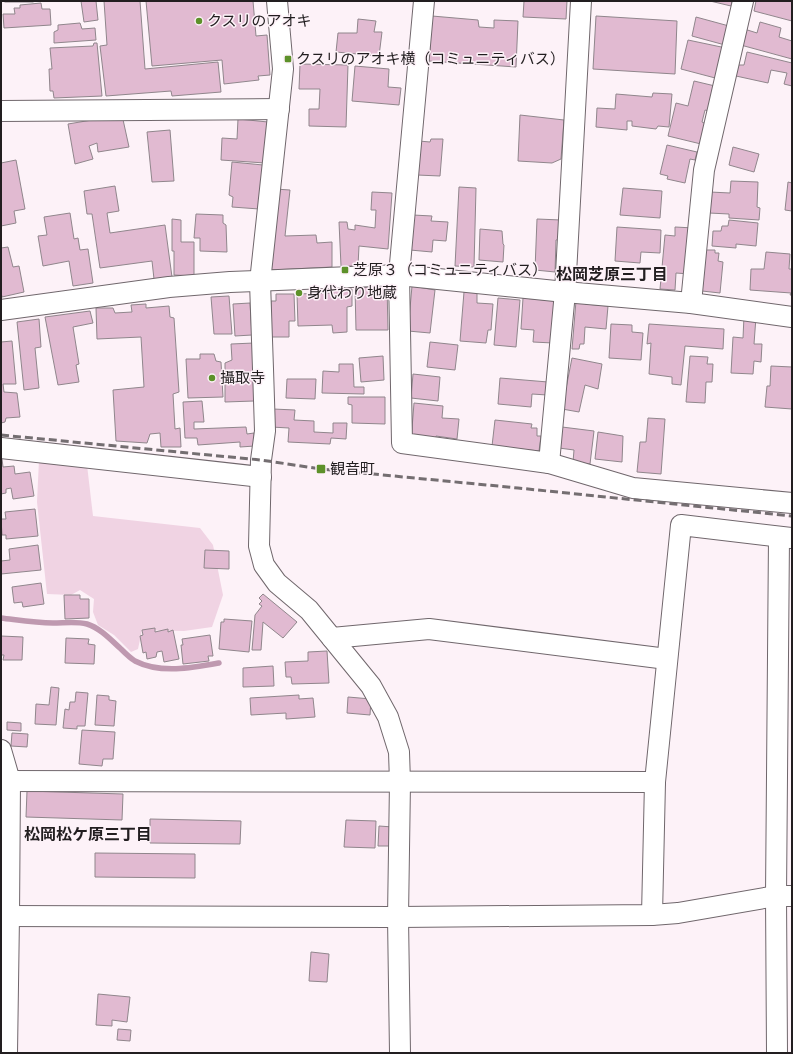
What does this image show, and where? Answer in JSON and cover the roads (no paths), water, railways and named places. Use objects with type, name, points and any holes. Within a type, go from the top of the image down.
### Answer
[{"type":"street","points":[[277,1],[283,69],[260,282],[264,431],[259,546],[264,565],[277,583],[309,610],[371,686],[388,716],[399,752],[398,917],[400,1053]]},
{"type":"street","points":[[424,1],[399,275],[402,444],[549,463],[633,488],[792,503]]},
{"type":"street","points":[[549,463],[565,292],[581,1]]},
{"type":"street","points":[[691,303],[704,170],[742,1]]},
{"type":"street","points":[[1,111],[279,109]]},
{"type":"street","points":[[1,310],[169,287],[230,282],[260,282],[399,275],[691,303],[792,317]]},
{"type":"street","points":[[1,448],[261,477]]},
{"type":"street","points":[[652,915],[654,782],[681,526],[785,538],[784,896],[777,1053]]},
{"type":"street","points":[[332,638],[429,630],[667,659]]},
{"type":"street","points":[[1,750],[5,781],[7,1053]]},
{"type":"street","points":[[5,781],[654,782]]},
{"type":"street","points":[[5,916],[398,917],[652,915],[678,913],[784,896]]},
{"type":"waterway","points":[[1,618],[53,623],[74,622],[87,624],[101,631],[135,661],[155,668],[176,669],[219,663]]},
{"type":"railway","points":[[1,435],[261,460],[321,469],[792,516]]},
{"type":"place","name":"クスリのアオキ","points":[[199,21]]},
{"type":"place","name":"クスリのアオキ横（コミュニティバス）","points":[[288,59]]},
{"type":"place","name":"芝原３（コミュニティバス）","points":[[345,270]]},
{"type":"place","name":"身代わり地蔵","points":[[299,293]]},
{"type":"place","name":"攝取寺","points":[[212,378]]},
{"type":"place","name":"観音町","points":[[321,469]]},
{"type":"district","name":"松岡芝原三丁目","points":[[612,274]]},
{"type":"district","name":"松岡松ケ原三丁目","points":[[88,834]]}]
